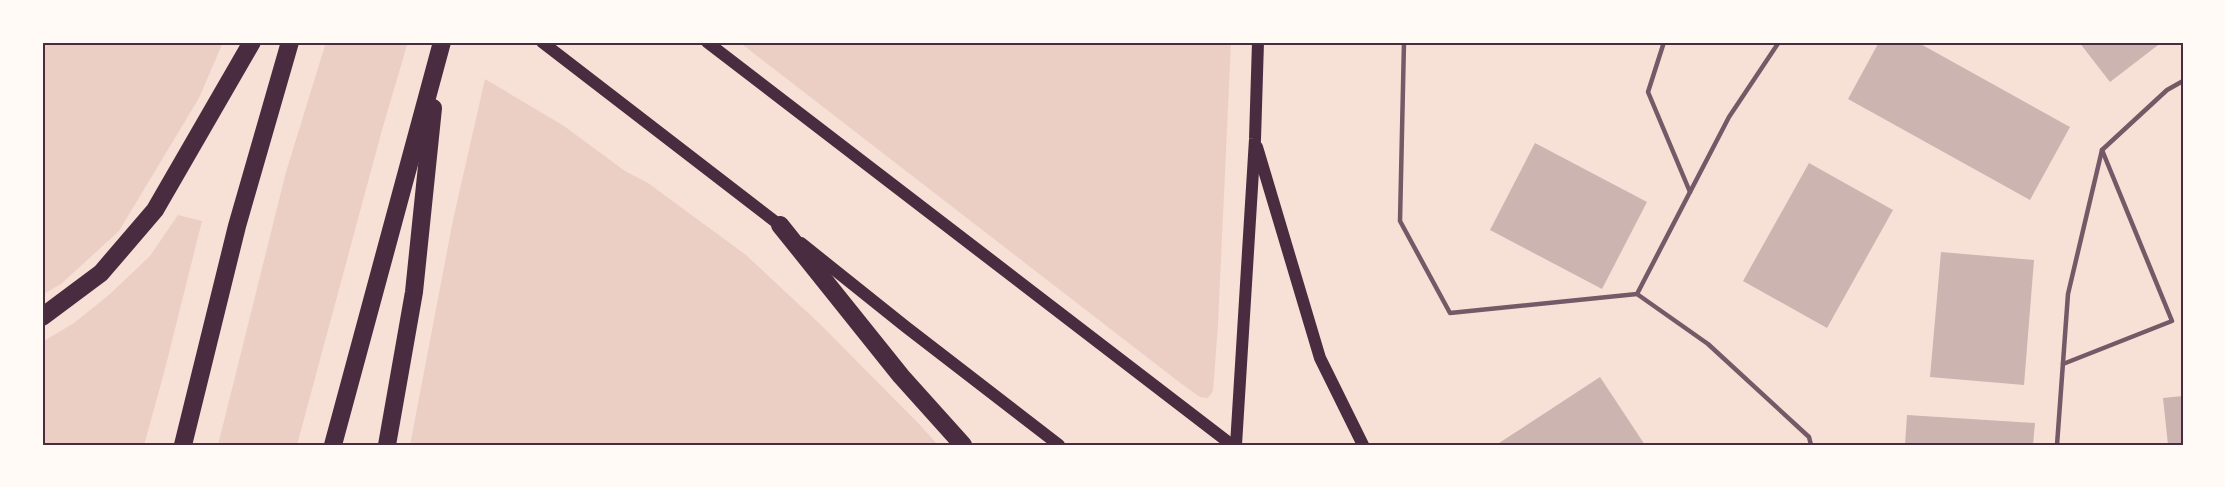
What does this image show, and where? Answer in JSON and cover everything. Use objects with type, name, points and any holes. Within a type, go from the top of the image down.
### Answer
[{"type":"highway","points":[[42,318],[101,273],[155,210],[252,42]]},
{"type":"highway","points":[[183,445],[237,226],[290,42]]},
{"type":"highway","points":[[333,445],[440,49]]},
{"type":"highway","points":[[387,445],[414,292],[440,49]]},
{"type":"highway","points":[[780,225],[901,376],[963,445]]},
{"type":"main road","points":[[542,42],[780,225],[906,327],[1059,445]]},
{"type":"main road","points":[[1234,445],[1255,140],[1258,42]]},
{"type":"main road","points":[[710,44],[1234,445]]},
{"type":"main road","points":[[1255,140],[1320,358],[1363,445]]},
{"type":"lane","points":[[1404,42],[1400,221],[1450,313],[1637,294],[1708,344],[1809,437],[1811,445]]},
{"type":"lane","points":[[1664,42],[1648,92],[1690,192]]},
{"type":"lane","points":[[1637,294],[1729,117],[1779,42]]},
{"type":"lane","points":[[2057,445],[2068,294],[2102,150],[2167,90],[2183,81]]},
{"type":"lane","points":[[2062,364],[2172,321],[2102,150]]},
{"type":"shaded area","points":[[42,42],[223,42],[199,98],[119,231],[61,284],[42,295]]},
{"type":"shaded area","points":[[326,42],[408,42],[297,445],[218,445],[286,172]]},
{"type":"shaded area","points":[[739,42],[1231,42],[1218,325],[1213,391],[1208,398],[1200,397],[1179,382]]},
{"type":"shaded area","points":[[485,79],[564,126],[625,171],[648,183],[746,255],[821,325],[938,445],[410,445],[453,220]]},
{"type":"shaded area","points":[[178,215],[202,221],[144,445],[42,445],[42,342],[74,323],[110,294],[150,256]]},
{"type":"building","points":[[1879,42],[1917,42],[2070,127],[2030,200],[1848,99]]},
{"type":"building","points":[[2079,42],[2162,42],[2110,82]]},
{"type":"building","points":[[1535,143],[1647,202],[1602,289],[1490,230]]},
{"type":"building","points":[[1809,163],[1893,210],[1827,328],[1743,281]]},
{"type":"building","points":[[1941,252],[2034,260],[2024,385],[1930,377]]},
{"type":"building","points":[[1600,377],[1645,445],[1496,445]]},
{"type":"building","points":[[2183,396],[2183,445],[2168,445],[2163,398]]},
{"type":"building","points":[[1907,415],[2035,423],[2033,445],[1905,445]]}]
